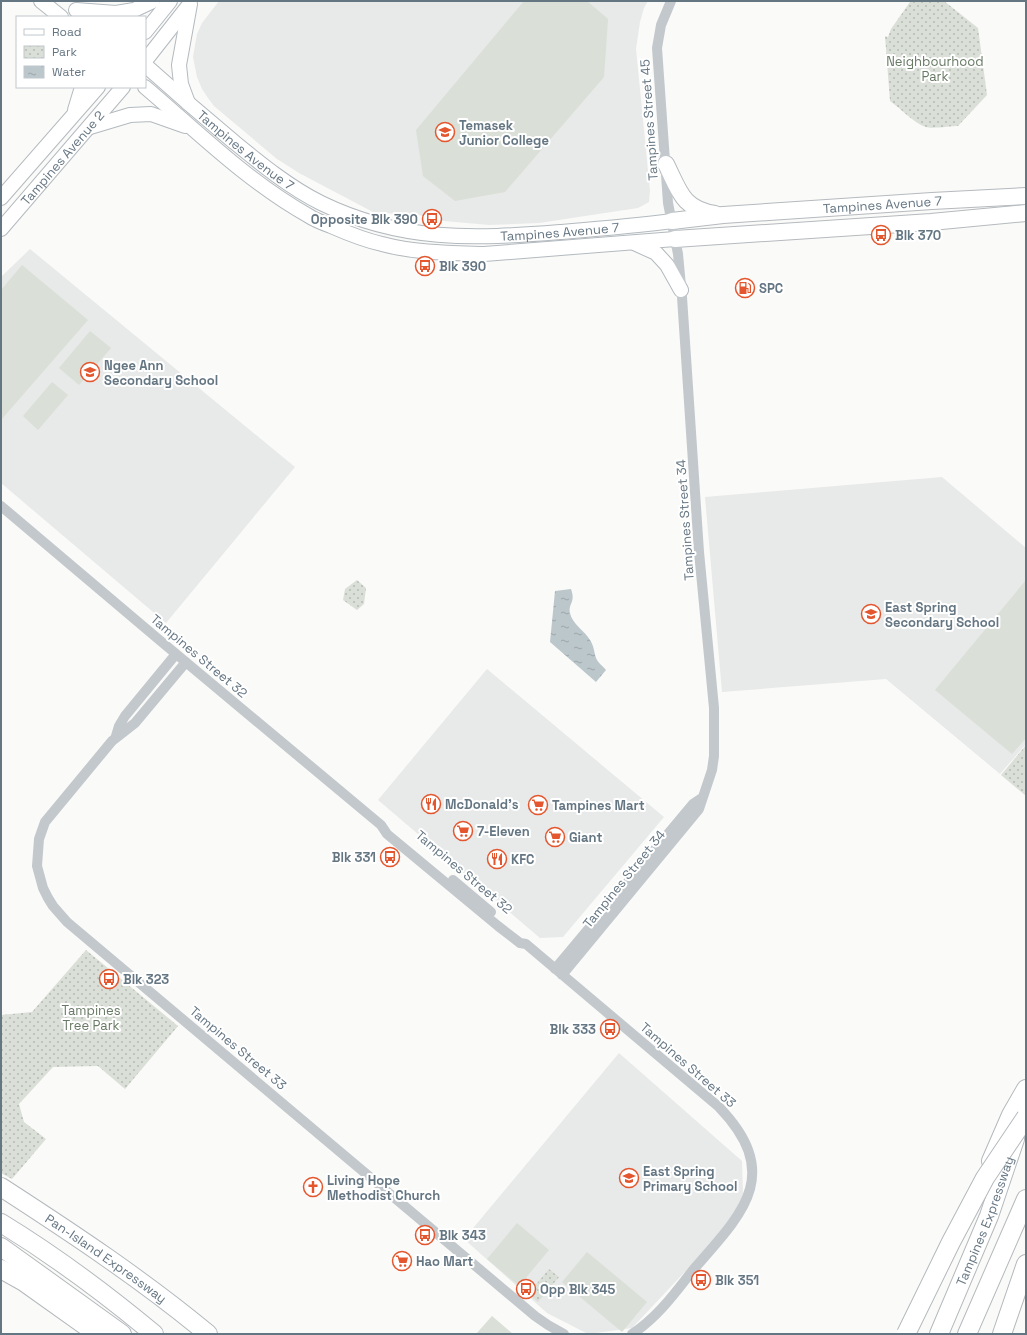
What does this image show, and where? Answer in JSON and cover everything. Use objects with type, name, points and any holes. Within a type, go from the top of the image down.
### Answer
[{"type":"highway","points":[[906,1334],[984,1178],[1011,1115],[1026,1089]]},
{"type":"highway","name":"Tampines Expressway","points":[[939,1334],[988,1216],[1026,1106]]},
{"type":"highway","points":[[906,1334],[951,1242],[985,1178],[1026,1117]]},
{"type":"highway","name":"Pan-Island Expressway","points":[[1,1187],[53,1221],[173,1305],[208,1334]]},
{"type":"highway","name":"Tampines Expressway","points":[[967,1334],[1023,1207]]},
{"type":"highway","points":[[1,1223],[81,1275],[154,1334]]},
{"type":"highway","points":[[1,1247],[122,1334]]},
{"type":"highway","points":[[1002,1334],[1026,1264]]},
{"type":"highway","points":[[1,1269],[24,1282],[97,1334]]},
{"type":"main road","points":[[41,1],[60,16]]},
{"type":"main road","points":[[75,9],[116,13],[134,10],[153,1]]},
{"type":"main road","points":[[146,31],[170,1]]},
{"type":"main road","points":[[146,60],[191,2]]},
{"type":"main road","points":[[189,105],[181,84],[179,65],[191,2]]},
{"type":"main road","name":"Tampines Avenue 7","points":[[146,66],[189,105],[265,167],[295,188],[320,202],[371,223],[438,236],[480,237],[528,234],[723,215],[925,201],[1026,196]]},
{"type":"main road","points":[[75,113],[82,88]]},
{"type":"main road","name":"Tampines Avenue 2","points":[[1,198],[97,88]]},
{"type":"main road","name":"Tampines Avenue 2","points":[[1,229],[122,88]]},
{"type":"main road","name":"Tampines Avenue 7","points":[[146,88],[249,177],[310,217],[346,233],[382,244],[413,250],[484,254],[631,242],[932,222],[1026,213]]},
{"type":"main road","points":[[88,128],[130,115],[151,114],[198,132]]},
{"type":"main road","points":[[666,164],[686,201],[697,209],[723,215]]},
{"type":"main road","points":[[631,242],[656,253],[666,265],[681,290]]},
{"type":"street","name":"Tampines Street 45","points":[[671,1],[661,25],[657,48],[668,203],[675,239]]},
{"type":"street","name":"Tampines Street 34","points":[[559,972],[671,836],[699,809],[709,779],[714,756],[714,708],[699,552],[681,290],[675,239]]},
{"type":"street","name":"Tampines Street 32","points":[[1,506],[381,825],[392,829],[522,936],[526,944],[559,972]]},
{"type":"street","name":"Tampines Street 33","points":[[116,736],[119,726],[125,716],[176,654]]},
{"type":"street","name":"Tampines Street 33","points":[[186,662],[135,723],[127,730],[116,736],[45,822],[38,839],[36,866],[43,888],[53,906],[74,927],[535,1316],[564,1334]]},
{"type":"street","name":"Tampines Street 33","points":[[559,972],[719,1107],[737,1128],[749,1153],[751,1162],[751,1188],[743,1209],[738,1217],[659,1311],[640,1329],[632,1334]]},
{"type":"shaded area","name":"Temasek Junior College","points":[[219,1],[648,1],[644,8],[640,22],[636,49],[650,191],[649,202],[638,208],[539,223],[489,225],[444,221],[414,214],[373,212],[299,173],[277,159],[214,106],[208,98],[197,77],[193,57],[197,34],[202,23]]},
{"type":"shaded area","name":"Ngee Ann Secondary School","points":[[30,249],[295,467],[166,623],[1,483],[1,277]]},
{"type":"shaded area","name":"East Spring Secondary School","points":[[942,477],[1026,548],[1026,744],[1000,774],[886,679],[722,692],[705,497]]},
{"type":"shaded area","points":[[487,669],[664,817],[563,937],[540,938],[378,800]]},
{"type":"shaded area","name":"East Spring Primary School","points":[[619,1053],[742,1161],[743,1194],[730,1224],[632,1328],[588,1334],[547,1313],[464,1239]]},
{"type":"green space","points":[[524,1],[587,1],[608,19],[604,77],[505,192],[455,201],[423,176],[416,130]]},
{"type":"green space","name":"Neighbourhood Park","points":[[944,1],[978,28],[987,95],[958,126],[937,128],[926,127],[912,119],[890,101],[885,36],[888,37],[891,29],[910,2]]},
{"type":"green space","points":[[22,265],[88,320],[1,420],[1,290]]},
{"type":"green space","points":[[90,331],[111,348],[79,385],[59,368]]},
{"type":"green space","points":[[52,382],[68,395],[38,430],[23,416]]},
{"type":"green space","points":[[357,580],[366,588],[364,604],[357,610],[343,600],[345,589]]},
{"type":"green space","points":[[1026,580],[1026,738],[1012,754],[935,690]]},
{"type":"green space","points":[[1026,745],[1026,796],[1001,775]]},
{"type":"green space","name":"Tampines Tree Park","points":[[86,950],[178,1026],[125,1089],[98,1066],[53,1067],[19,1104],[24,1122],[46,1139],[12,1179],[1,1173],[1,1015],[32,1012]]},
{"type":"green space","points":[[517,1223],[549,1250],[519,1286],[487,1259]]},
{"type":"green space","points":[[587,1252],[647,1302],[622,1332],[562,1282]]},
{"type":"green space","points":[[549,1269],[559,1277],[538,1302],[528,1294]]},
{"type":"green space","points":[[492,1316],[513,1334],[476,1334]]},
{"type":"water","points":[[571,589],[573,597],[570,607],[571,617],[590,640],[597,660],[606,670],[596,682],[550,642],[555,591]]},
{"type":"place","name":"Temasek Junior College","points":[[445,132]]},
{"type":"place","name":"Opposite Blk 390","points":[[432,219]]},
{"type":"place","name":"Blk 370","points":[[881,235]]},
{"type":"place","name":"Blk 390","points":[[425,266]]},
{"type":"place","name":"SPC","points":[[745,288]]},
{"type":"place","name":"Ngee Ann Secondary School","points":[[90,372]]},
{"type":"place","name":"East Spring Secondary School","points":[[871,614]]},
{"type":"place","name":"McDonald's","points":[[431,804]]},
{"type":"place","name":"Tampines Mart","points":[[538,805]]},
{"type":"place","name":"7-Eleven","points":[[463,831]]},
{"type":"place","name":"Giant","points":[[555,837]]},
{"type":"place","name":"Blk 331","points":[[390,857]]},
{"type":"place","name":"KFC","points":[[497,859]]},
{"type":"place","name":"Blk 323","points":[[109,979]]},
{"type":"place","name":"Blk 333","points":[[610,1029]]},
{"type":"place","name":"East Spring Primary School","points":[[629,1178]]},
{"type":"place","name":"Living Hope Methodist Church","points":[[313,1187]]},
{"type":"place","name":"Blk 343","points":[[425,1235]]},
{"type":"place","name":"Hao Mart","points":[[402,1261]]},
{"type":"place","name":"Blk 351","points":[[701,1280]]},
{"type":"place","name":"Opp Blk 345","points":[[526,1289]]}]
